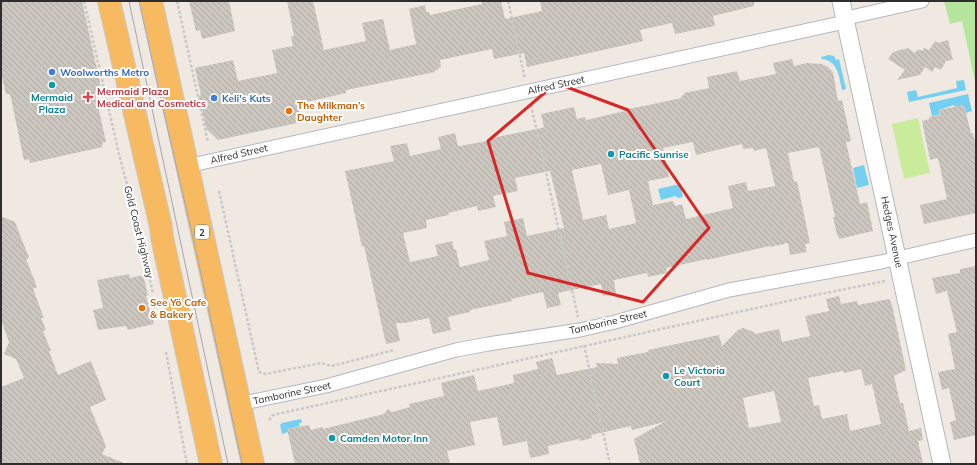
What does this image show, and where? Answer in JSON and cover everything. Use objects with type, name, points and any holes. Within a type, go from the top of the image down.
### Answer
[{"type":"highway","name":"Gold Coast Highway","points":[[109,1],[157,212],[183,340],[211,464]]},
{"type":"highway","name":"2","points":[[151,1],[253,464]]},
{"type":"street","name":"Hedges Avenue","points":[[841,1],[942,464]]},
{"type":"street","name":"Alfred Street","points":[[187,166],[845,22],[851,17],[922,1]]},
{"type":"street","name":"Tamborine Street","points":[[240,404],[359,378],[456,350],[580,330],[615,322],[729,290],[897,258],[976,240]]},
{"type":"path","name":"Gold Coast Highway","points":[[84,1],[119,154],[140,231],[143,248]]},
{"type":"path","points":[[177,1],[208,142]]},
{"type":"path","points":[[508,1],[610,464]]},
{"type":"path","points":[[219,191],[259,372],[266,374],[321,362],[332,366],[394,350]]},
{"type":"path","name":"Gold Coast Highway","points":[[145,255],[154,298]]},
{"type":"path","points":[[269,420],[273,414],[885,281]]},
{"type":"path","points":[[165,350],[188,464]]},
{"type":"highlighted area","points":[[556,83],[628,110],[709,228],[643,302],[528,273],[488,141]]},
{"type":"green space","points":[[944,1],[976,1],[976,86],[962,21],[950,24]]},
{"type":"green space","points":[[918,118],[930,173],[904,179],[892,124]]},
{"type":"water","points":[[829,55],[834,56],[836,60],[839,59],[846,89],[842,90],[839,75],[835,66],[821,57]]},
{"type":"water","points":[[964,80],[966,90],[909,102],[907,92],[916,90],[918,97],[957,88],[956,81]]},
{"type":"water","points":[[968,94],[972,111],[966,113],[964,105],[955,107],[954,105],[939,110],[939,115],[932,116],[929,103]]},
{"type":"water","points":[[864,165],[869,185],[857,188],[853,168]]},
{"type":"water","points":[[680,184],[683,197],[678,198],[675,196],[661,200],[658,189]]},
{"type":"water","points":[[301,419],[302,423],[299,423],[300,426],[288,429],[288,432],[282,434],[280,425],[282,423]]},
{"type":"building","name":"Mermaid Plaza","points":[[1,1],[82,1],[102,92],[95,93],[106,142],[102,143],[103,147],[30,163],[29,159],[24,160],[10,94],[6,94],[1,73]]},
{"type":"building","points":[[189,1],[229,1],[235,31],[202,39],[200,30],[196,31]]},
{"type":"building","points":[[287,1],[313,1],[324,50],[366,41],[362,23],[383,19],[390,50],[416,44],[409,9],[425,5],[426,12],[429,12],[430,15],[482,4],[482,1],[501,1],[505,19],[542,11],[540,2],[547,1],[754,1],[754,6],[713,16],[715,26],[675,34],[672,23],[640,30],[643,41],[527,67],[524,53],[494,59],[492,49],[440,60],[441,67],[438,68],[438,70],[435,70],[435,72],[346,90],[346,93],[298,104],[302,122],[218,140],[206,128],[195,68],[233,60],[238,81],[277,73],[272,50],[293,46],[291,36],[294,36]]},
{"type":"building","points":[[948,40],[953,60],[946,61],[941,70],[935,67],[932,72],[925,67],[920,75],[897,80],[905,70],[888,59],[893,52],[908,48],[915,53],[918,49],[922,51],[924,48],[929,50],[935,41],[938,43]]},
{"type":"building","points":[[792,59],[794,66],[807,63],[821,64],[827,66],[833,72],[838,101],[842,100],[851,141],[846,142],[860,204],[867,202],[873,231],[839,239],[819,147],[788,153],[794,182],[797,181],[810,243],[805,244],[807,252],[790,255],[788,243],[707,259],[666,268],[667,273],[648,277],[647,273],[614,280],[616,294],[603,296],[601,284],[558,293],[561,305],[547,308],[543,292],[511,299],[512,301],[470,310],[470,312],[448,317],[451,330],[433,334],[429,318],[405,323],[396,323],[400,341],[386,344],[345,171],[394,161],[390,146],[407,143],[410,156],[441,149],[438,137],[455,133],[458,146],[492,140],[492,138],[544,127],[541,114],[574,107],[577,119],[585,117],[586,120],[625,111],[624,110],[682,98],[681,96],[684,95],[684,93],[709,88],[707,77],[737,71],[740,81],[776,74],[773,63]],"holes":[[[693,142],[696,155],[742,144],[743,149],[753,148],[754,151],[766,148],[775,186],[748,191],[746,182],[728,186],[733,208],[686,219],[682,204],[675,206],[673,201],[653,205],[648,181],[669,177],[663,148]],[[601,164],[608,195],[629,190],[636,223],[609,229],[606,215],[583,220],[572,170]],[[550,171],[564,228],[527,236],[523,218],[504,222],[507,236],[484,241],[489,260],[460,267],[456,249],[454,250],[452,241],[435,245],[438,256],[410,262],[403,233],[427,228],[426,220],[449,215],[448,213],[477,206],[478,211],[496,207],[493,196],[518,191],[515,178]]]},
{"type":"building","points":[[964,105],[976,146],[976,213],[924,224],[920,205],[947,199],[938,158],[930,160],[922,121],[930,119],[929,117],[940,115],[939,110]]},
{"type":"building","points":[[1,216],[15,222],[29,258],[26,259],[37,287],[33,289],[44,318],[41,318],[46,330],[43,331],[58,375],[91,361],[106,400],[90,407],[106,446],[102,454],[126,464],[1,464],[1,387],[24,378],[16,359],[4,354],[9,342],[1,320]]},
{"type":"building","points":[[976,266],[976,435],[954,440],[950,422],[956,420],[949,388],[942,390],[938,372],[955,369],[948,334],[957,332],[947,291],[936,294],[932,278],[960,273],[960,269]]},
{"type":"building","points":[[129,274],[130,278],[143,275],[148,295],[146,296],[154,324],[128,330],[126,326],[98,330],[93,310],[103,308],[97,280]]},
{"type":"building","points":[[839,296],[841,304],[857,301],[858,305],[889,299],[892,305],[906,370],[894,376],[900,403],[903,403],[909,431],[921,428],[923,440],[918,441],[923,464],[640,464],[634,439],[664,422],[632,430],[631,426],[591,435],[592,438],[580,441],[579,439],[548,446],[549,454],[530,458],[527,441],[503,446],[497,417],[470,422],[475,445],[447,451],[450,464],[295,464],[287,429],[309,425],[311,430],[323,427],[323,429],[384,414],[388,409],[392,412],[410,407],[409,404],[444,396],[441,383],[474,375],[478,391],[514,383],[513,375],[538,369],[536,362],[552,358],[557,375],[597,367],[596,363],[618,364],[617,358],[719,335],[722,346],[738,330],[743,328],[752,331],[755,334],[779,329],[782,342],[810,336],[805,316],[829,311],[826,299]],"holes":[[[861,369],[865,386],[872,384],[881,424],[850,431],[847,414],[822,419],[819,405],[814,406],[808,378]],[[774,391],[781,422],[749,428],[743,398]]]},
{"type":"tram line","points":[[129,1],[228,464]]},
{"type":"tram line","points":[[139,1],[195,246],[242,464]]},
{"type":"place","name":"Woolworths Metro","points":[[52,72]]},
{"type":"place","name":"Mermaid Plaza","points":[[52,85]]},
{"type":"place","name":"Mermaid Plaza Medical and Cosmetics","points":[[88,97]]},
{"type":"place","name":"Keli's Kuts","points":[[214,98]]},
{"type":"place","name":"The Milkman’s Daughter","points":[[289,111]]},
{"type":"place","name":"Pacific Sunrise","points":[[611,154]]},
{"type":"place","name":"See Yö Cafe & Bakery","points":[[142,308]]},
{"type":"place","name":"Le Victoria Court","points":[[666,376]]},
{"type":"place","name":"Camden Motor Inn","points":[[332,438]]}]
